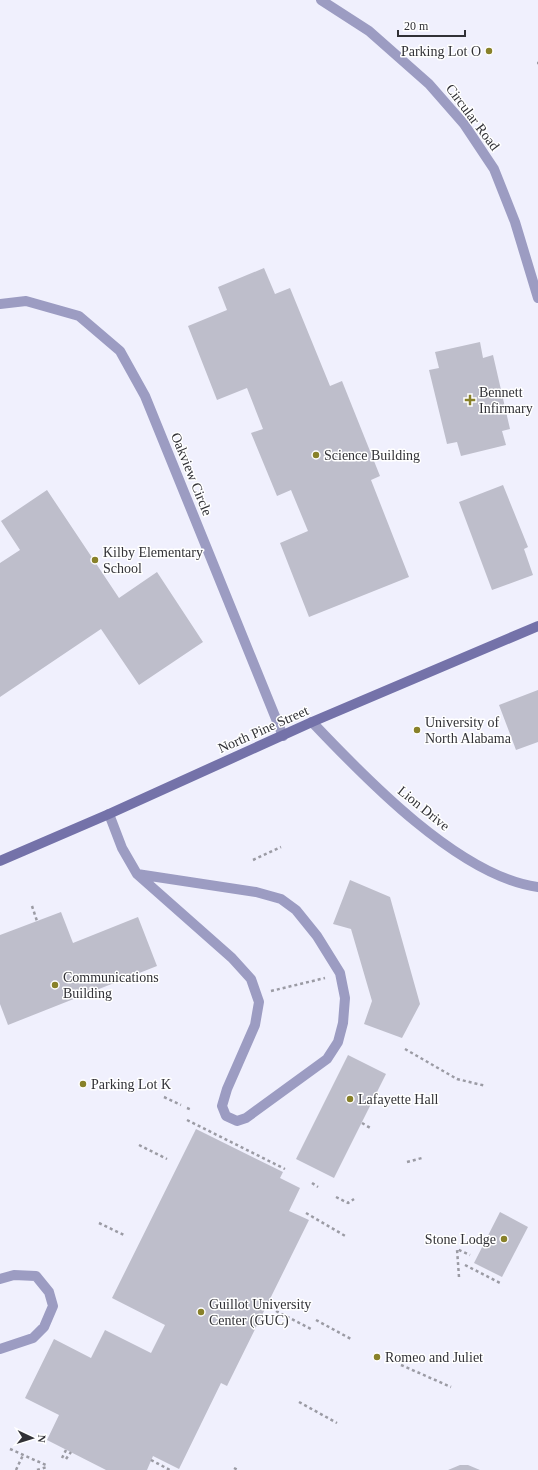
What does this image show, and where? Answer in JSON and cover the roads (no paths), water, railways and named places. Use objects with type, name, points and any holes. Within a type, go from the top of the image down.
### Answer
[{"type":"main road","name":"North Pine Street","points":[[0,861],[109,814],[312,722],[406,684],[538,626]]},
{"type":"street","name":"Circular Road","points":[[321,0],[369,31],[430,84],[464,124],[494,169],[515,222],[538,298]]},
{"type":"street","name":"Oakview Circle","points":[[0,304],[26,301],[79,316],[120,351],[145,396],[282,736]]},
{"type":"street","name":"Lion Drive","points":[[312,722],[378,789],[467,860],[520,884],[538,886]]},
{"type":"street","points":[[109,814],[122,848],[137,874],[232,958],[251,979],[259,1002],[255,1025],[227,1090],[222,1106],[226,1116],[237,1121],[246,1118],[327,1059],[338,1042],[343,1023],[345,998],[340,973],[317,936],[296,910],[282,899],[256,892],[137,874]]},
{"type":"street","points":[[0,1279],[14,1275],[36,1276],[49,1292],[53,1306],[44,1328],[33,1338],[0,1349]]},
{"type":"place","name":"Parking Lot O","points":[[489,51]]},
{"type":"place","name":"Bennett Infirmary","points":[[470,400]]},
{"type":"place","name":"Science Building","points":[[316,455]]},
{"type":"place","name":"Kilby Elementary School","points":[[95,560]]},
{"type":"place","name":"University of North Alabama","points":[[417,730]]},
{"type":"place","name":"Communications Building","points":[[55,985]]},
{"type":"place","name":"Parking Lot K","points":[[83,1084]]},
{"type":"place","name":"Lafayette Hall","points":[[350,1099]]},
{"type":"place","name":"Stone Lodge","points":[[504,1239]]},
{"type":"place","name":"Guillot University Center (GUC)","points":[[201,1312]]},
{"type":"place","name":"Romeo and Juliet","points":[[377,1357]]}]
